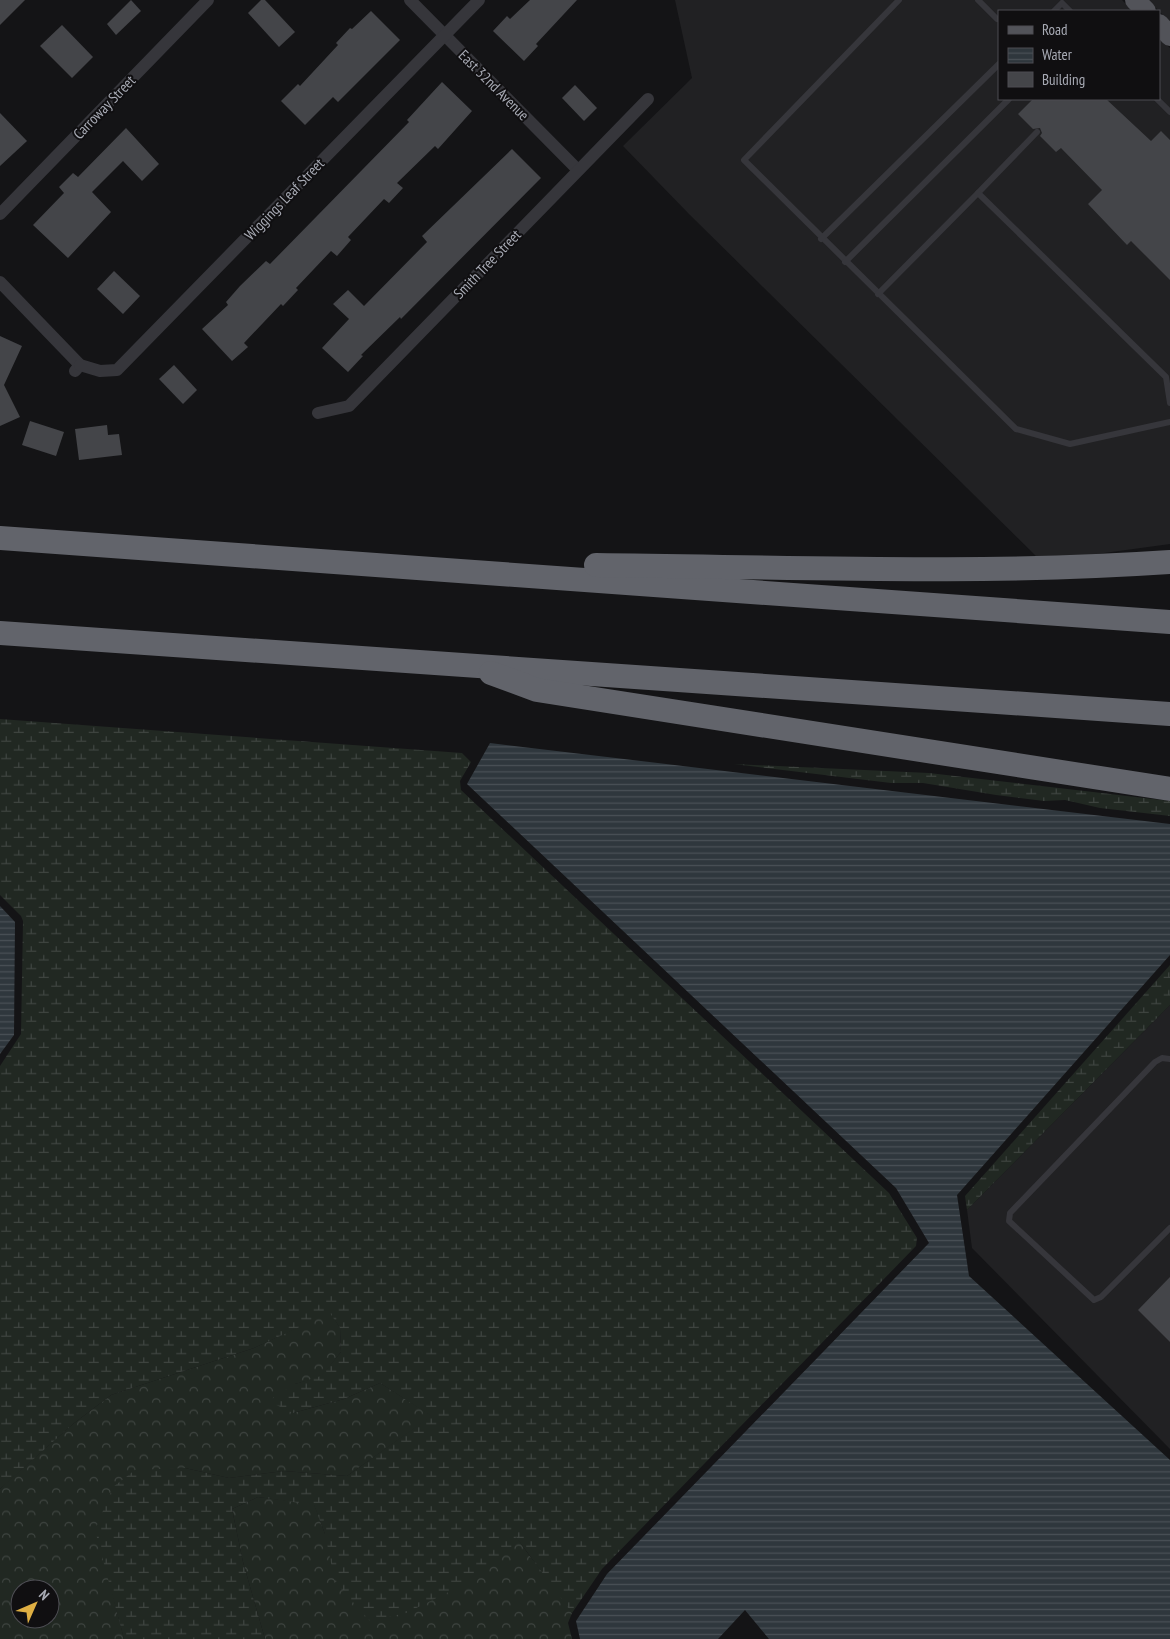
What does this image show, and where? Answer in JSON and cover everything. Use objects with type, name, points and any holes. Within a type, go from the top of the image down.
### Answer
[{"type":"highway","points":[[0,538],[1170,622]]},
{"type":"highway","points":[[366,563],[908,570],[1074,569],[1170,562]]},
{"type":"highway","points":[[0,633],[1170,714]]},
{"type":"highway","points":[[466,664],[537,690],[1170,789]]},
{"type":"main road","points":[[1134,0],[1145,10]]},
{"type":"main road","points":[[1160,25],[1170,36]]},
{"type":"street","name":"Carroway Street","points":[[0,214],[208,0]]},
{"type":"street","name":"East 32nd Avenue","points":[[410,0],[578,170]]},
{"type":"street","name":"Wiggings Leaf Street","points":[[0,282],[78,368],[100,371],[117,370],[479,0]]},
{"type":"street","name":"Smith Tree Street","points":[[318,413],[350,406],[648,99]]},
{"type":"lane","points":[[898,0],[744,160],[821,239],[1016,429],[1070,444],[1170,422]]},
{"type":"lane","points":[[978,0],[997,19]]},
{"type":"lane","points":[[1055,10],[1062,3],[1069,10]]},
{"type":"lane","points":[[821,239],[998,65]]},
{"type":"lane","points":[[845,262],[1008,100]]},
{"type":"lane","points":[[1158,100],[1170,112]]},
{"type":"lane","points":[[878,294],[1037,132]]},
{"type":"lane","points":[[978,193],[1166,376],[1170,403]]},
{"type":"lane","points":[[1170,1060],[1162,1058],[1155,1062],[1010,1214],[1009,1221],[1094,1300],[1101,1297],[1170,1228]]},
{"type":"shaded area","points":[[675,0],[1122,0],[1132,10],[998,10],[998,100],[1160,100],[1160,38],[1170,48],[1170,544],[1060,559],[1037,557],[689,214],[623,146],[692,78]]},
{"type":"shaded area","points":[[1148,0],[1170,0],[1170,22],[1160,10]]},
{"type":"shaded area","points":[[1170,1005],[1170,1449],[972,1248],[967,1210]]},
{"type":"green space","points":[[0,719],[462,753],[471,762],[460,781],[461,790],[889,1193],[917,1238],[916,1246],[602,1569],[572,1613],[516,1537],[513,1549],[463,1585],[406,1613],[370,1621],[335,1582],[325,1534],[314,1505],[258,1497],[232,1509],[243,1562],[265,1639],[124,1639],[95,1530],[113,1487],[135,1470],[185,1468],[229,1478],[284,1471],[347,1476],[431,1416],[380,1383],[344,1399],[293,1413],[268,1401],[295,1384],[321,1376],[341,1352],[340,1328],[330,1313],[254,1348],[111,1395],[73,1424],[0,1489],[0,1066],[21,1034],[23,921],[21,916],[0,895]]},
{"type":"green space","points":[[734,764],[929,773],[1170,801],[1170,816],[1100,808],[1065,800],[1044,801],[996,795],[923,783],[891,783]]},
{"type":"green space","points":[[1170,965],[1170,1005],[967,1210],[965,1196]]},
{"type":"green space","points":[[330,1312],[340,1328],[341,1352],[321,1377],[295,1384],[293,1413],[344,1399],[380,1383],[432,1416],[347,1476],[284,1471],[229,1478],[185,1468],[111,1588],[124,1639],[0,1639],[0,1489],[73,1424],[111,1395],[254,1348]]},
{"type":"green space","points":[[258,1497],[314,1504],[325,1534],[516,1536],[572,1613],[568,1623],[572,1639],[265,1639],[243,1562],[232,1509]]},
{"type":"water","points":[[490,743],[1170,824],[1170,955],[957,1195],[969,1276],[1170,1460],[1170,1639],[769,1639],[745,1610],[718,1639],[580,1639],[576,1621],[607,1574],[929,1243],[896,1188],[467,784]]},
{"type":"water","points":[[0,906],[15,922],[14,1035],[0,1054]]},
{"type":"building","points":[[0,0],[25,0],[0,25]]},
{"type":"building","points":[[131,0],[141,11],[116,35],[107,24]]},
{"type":"building","points":[[261,0],[265,0],[295,32],[279,47],[248,13]]},
{"type":"building","points":[[530,0],[577,0],[536,44],[538,46],[524,61],[493,31],[507,16],[510,19]]},
{"type":"building","points":[[371,11],[400,40],[338,102],[333,97],[305,125],[281,101],[298,84],[300,86],[338,45],[336,43],[350,28],[352,29]]},
{"type":"building","points":[[62,25],[93,57],[72,78],[40,46]]},
{"type":"building","points":[[442,82],[472,111],[438,149],[435,146],[397,183],[403,188],[389,203],[384,199],[348,237],[351,240],[337,256],[331,251],[296,288],[298,290],[283,306],[281,304],[244,343],[248,347],[232,361],[202,329],[228,305],[226,302],[240,286],[266,261],[270,264],[409,122],[407,120]]},
{"type":"building","points":[[575,85],[597,108],[584,121],[562,98]]},
{"type":"building","points":[[1032,100],[1107,100],[1151,141],[1161,131],[1170,140],[1170,280],[1131,241],[1127,245],[1088,204],[1102,190],[1061,148],[1056,152],[1040,136],[1042,133],[1040,128],[1033,129],[1018,114]]},
{"type":"building","points":[[0,113],[27,141],[0,166]]},
{"type":"building","points":[[126,128],[159,164],[142,181],[123,161],[92,192],[111,212],[68,258],[33,225],[64,193],[59,187],[73,173],[78,177]]},
{"type":"building","points":[[512,149],[541,178],[401,319],[400,317],[361,355],[363,356],[348,372],[322,348],[349,319],[333,304],[348,290],[364,306],[427,242],[422,236]]},
{"type":"building","points":[[114,271],[140,296],[123,314],[97,289]]},
{"type":"building","points":[[0,336],[22,346],[4,385],[20,417],[0,426]]},
{"type":"building","points":[[174,365],[197,390],[183,404],[159,379]]},
{"type":"building","points":[[30,421],[64,432],[56,456],[22,445]]},
{"type":"building","points":[[107,425],[108,435],[119,434],[122,455],[79,460],[75,429]]},
{"type":"building","points":[[1170,1277],[1170,1342],[1138,1310]]}]
